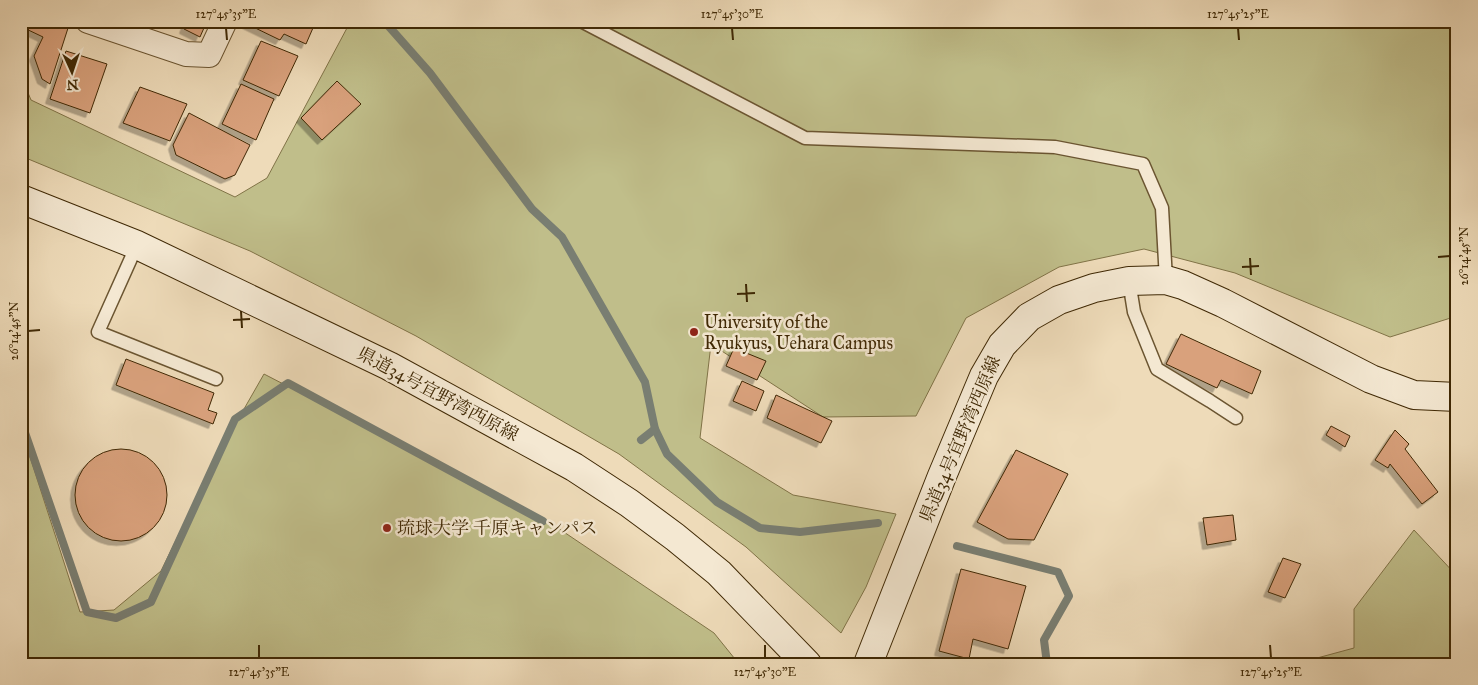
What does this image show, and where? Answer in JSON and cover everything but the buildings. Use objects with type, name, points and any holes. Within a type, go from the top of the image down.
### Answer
[{"type":"main road","name":"県道34号宜野湾西原線","points":[[21,199],[137,245],[389,366],[574,467],[629,503],[712,567],[807,664]]},
{"type":"main road","name":"県道34号宜野湾西原線","points":[[868,664],[984,376],[1002,345],[1029,317],[1059,300],[1094,288],[1129,281],[1166,280],[1183,285],[1223,303],[1371,379],[1414,395],[1457,397]]},
{"type":"street","points":[[88,21],[186,54],[209,55],[225,21]]},
{"type":"lane","points":[[581,21],[805,138],[1055,147],[1143,164],[1162,208],[1166,280]]},
{"type":"lane","points":[[137,245],[98,332],[216,379]]},
{"type":"lane","points":[[1129,281],[1134,312],[1156,369],[1236,418]]},
{"type":"shaded area","name":"University of the Ryukyus, Uehara Campus","points":[[348,21],[1457,21],[1457,316],[1390,337],[1235,273],[1144,249],[1059,267],[966,318],[916,416],[823,417],[711,344],[700,438],[793,495],[896,514],[866,587],[841,633],[746,547],[619,454],[416,336],[250,251],[21,156],[21,76],[31,100],[235,197],[267,178],[347,28]]},
{"type":"shaded area","name":"琉球大学 千原キャンパス","points":[[264,374],[546,520],[714,633],[739,664],[21,664],[21,429],[80,612],[114,610],[161,571],[216,458]]},
{"type":"shaded area","points":[[1414,530],[1457,576],[1457,664],[1295,664],[1354,648],[1354,609]]},
{"type":"waterway","points":[[384,21],[430,73],[532,209],[562,237],[645,382],[655,429],[667,454],[717,502],[760,528],[800,532],[878,523]]},
{"type":"waterway","points":[[21,421],[87,612],[116,618],[151,602],[235,419],[288,383],[543,521]]},
{"type":"waterway","points":[[641,440],[655,429]]},
{"type":"waterway","points":[[957,546],[1058,572],[1069,596],[1044,640],[1047,664]]},
{"type":"place","name":"University of the Ryukyus, Uehara Campus","points":[[694,332]]},
{"type":"place","name":"琉球大学 千原キャンパス","points":[[387,528]]}]
